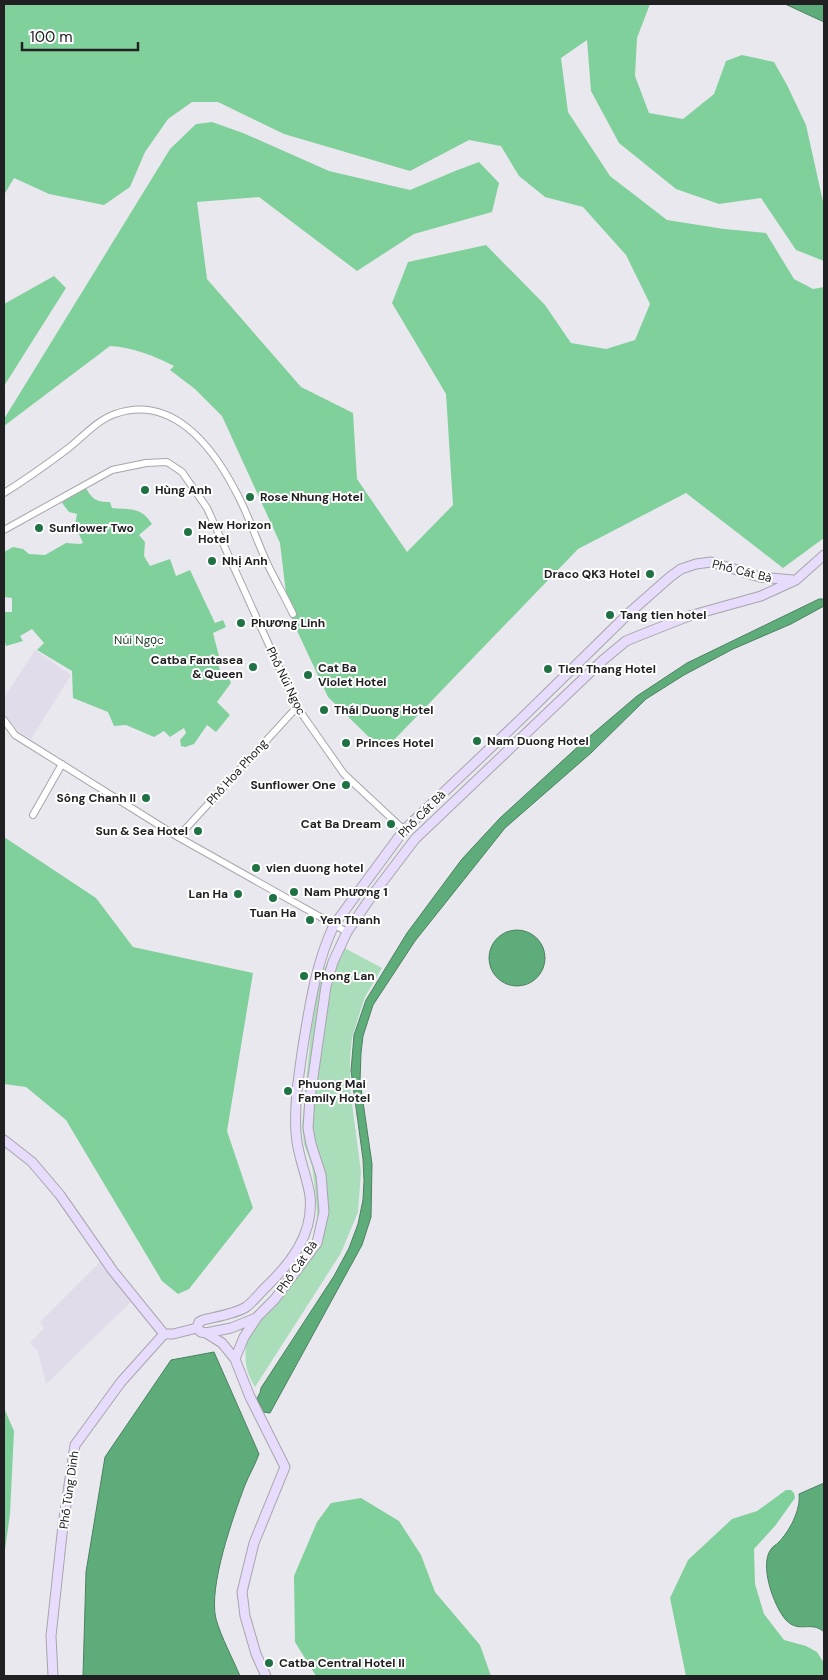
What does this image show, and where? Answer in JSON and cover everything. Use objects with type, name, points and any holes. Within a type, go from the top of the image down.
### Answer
[{"type":"main road","points":[[796,580],[824,555]]},
{"type":"main road","name":"Phố Cát Bà","points":[[164,1334],[173,1334],[197,1328],[199,1322],[203,1320],[246,1307],[277,1276],[299,1248],[309,1224],[310,1196],[299,1154],[296,1133],[299,1081],[314,984],[326,942],[334,925],[404,830],[628,614],[670,576],[681,569],[711,562],[760,577],[796,580]]},
{"type":"main road","name":"Phố Cát Bà","points":[[206,1333],[231,1328],[256,1318],[275,1299],[317,1243],[324,1212],[321,1175],[308,1128],[312,1083],[326,986],[333,962],[347,932],[415,839],[603,660],[626,641],[689,616],[761,596],[796,580]]},
{"type":"main road","points":[[523,717],[533,727]]},
{"type":"main road","points":[[404,830],[415,839]]},
{"type":"main road","points":[[299,1081],[312,1083]]},
{"type":"main road","points":[[4,1140],[32,1162],[60,1195],[113,1271],[164,1334]]},
{"type":"main road","points":[[309,1224],[321,1227]]},
{"type":"main road","points":[[235,1359],[244,1337],[256,1318],[246,1307]]},
{"type":"main road","points":[[197,1328],[222,1343],[235,1359],[260,1419],[285,1467],[254,1543],[242,1592],[245,1616],[256,1654],[266,1676]]},
{"type":"main road","name":"Phố Tùng Dinh","points":[[54,1676],[51,1636],[63,1525],[75,1444],[121,1382],[164,1334]]},
{"type":"street","points":[[4,493],[66,450],[106,418],[127,411],[144,409],[164,413],[189,429],[217,459],[236,491],[267,563],[293,614]]},
{"type":"street","name":"Phố Núi Ngọc","points":[[4,530],[112,470],[146,463],[167,462],[182,472],[204,502],[296,707],[344,774],[404,830]]},
{"type":"street","name":"Phố Hoa Phong","points":[[178,837],[296,707]]},
{"type":"street","points":[[4,720],[15,735],[178,837],[347,932]]},
{"type":"street","points":[[33,815],[62,764]]},
{"type":"shaded area","points":[[785,4],[824,4],[824,22]]},
{"type":"shaded area","points":[[819,599],[824,599],[824,606],[791,624],[733,649],[684,675],[646,699],[591,753],[505,828],[415,941],[373,1005],[363,1036],[360,1081],[372,1164],[371,1217],[362,1245],[270,1413],[263,1412],[257,1398],[261,1388],[334,1276],[349,1248],[358,1224],[363,1200],[364,1181],[363,1159],[351,1071],[354,1035],[366,1000],[407,933],[462,859],[500,818],[583,742],[637,696],[687,663]]},
{"type":"shaded area","points":[[35,650],[71,675],[31,739],[18,731],[4,713],[4,698]]},
{"type":"shaded area","points":[[511,930],[523,930],[533,934],[541,942],[545,958],[541,974],[533,982],[523,986],[511,986],[501,982],[493,974],[489,964],[489,952],[493,942],[501,934]]},
{"type":"shaded area","points":[[337,944],[382,968],[365,997],[352,1038],[350,1057],[350,1088],[361,1172],[358,1212],[341,1253],[255,1387],[246,1364],[247,1340],[241,1330],[303,1259],[311,1246],[324,1235],[317,1215],[312,1166],[304,1144],[302,1126],[311,1031],[317,997],[322,973]]},
{"type":"shaded area","points":[[101,1261],[132,1301],[46,1384],[38,1351],[30,1343],[44,1328],[40,1322]]},
{"type":"shaded area","points":[[214,1352],[259,1454],[245,1485],[228,1533],[215,1589],[214,1605],[216,1619],[240,1676],[83,1676],[86,1572],[105,1457],[171,1360]]},
{"type":"shaded area","points":[[824,1483],[824,1632],[814,1627],[796,1626],[786,1620],[781,1614],[769,1585],[767,1564],[768,1555],[772,1548],[790,1527],[796,1514],[799,1494]]},
{"type":"green space","points":[[4,4],[650,4],[637,38],[635,76],[649,113],[683,119],[714,94],[726,61],[742,55],[774,62],[806,125],[824,206],[824,261],[796,250],[761,198],[719,204],[676,189],[619,143],[591,91],[587,40],[561,58],[568,112],[610,176],[667,220],[724,229],[766,233],[794,279],[813,289],[824,287],[824,538],[783,568],[686,493],[578,549],[392,742],[382,747],[377,745],[328,697],[293,622],[287,602],[280,543],[222,416],[195,389],[170,370],[174,366],[127,348],[110,346],[4,426],[4,419],[170,149],[196,124],[212,122],[243,133],[329,171],[410,190],[479,162],[499,183],[492,212],[414,234],[357,271],[259,197],[197,202],[207,279],[301,387],[353,413],[357,479],[407,552],[453,505],[446,394],[392,303],[408,262],[486,245],[545,305],[571,343],[606,349],[635,340],[650,304],[626,255],[583,207],[545,197],[519,176],[501,146],[469,140],[410,171],[284,134],[218,102],[192,102],[168,119],[145,152],[130,187],[104,205],[49,194],[14,178],[4,195]]},
{"type":"green space","points":[[54,276],[66,288],[4,386],[4,304]]},
{"type":"green space","name":"Núi Ngọc","points":[[86,488],[95,499],[110,502],[112,508],[134,510],[144,514],[152,524],[139,535],[145,542],[144,556],[150,566],[170,559],[176,576],[190,570],[215,623],[223,620],[226,627],[213,633],[222,676],[227,674],[231,683],[217,702],[230,715],[216,732],[207,725],[194,744],[185,747],[181,746],[180,740],[186,733],[184,728],[170,737],[164,731],[154,737],[126,725],[114,726],[108,712],[73,698],[72,671],[37,650],[44,643],[32,629],[20,636],[23,641],[6,646],[4,638],[4,612],[12,612],[12,598],[4,597],[4,552],[13,547],[23,549],[29,554],[45,555],[66,543],[83,543],[75,525],[77,514],[69,512],[62,503],[67,498]]},
{"type":"green space","points":[[4,837],[96,898],[133,947],[253,973],[227,1131],[253,1208],[189,1289],[178,1294],[162,1281],[66,1120],[26,1087],[4,1084]]},
{"type":"green space","points":[[4,1408],[14,1431],[10,1514],[4,1557]]},
{"type":"green space","points":[[786,1490],[791,1490],[795,1498],[775,1526],[754,1549],[755,1584],[764,1614],[784,1640],[806,1646],[817,1652],[824,1663],[824,1676],[686,1676],[670,1598],[688,1560],[732,1519],[757,1511]]},
{"type":"green space","points":[[361,1498],[399,1521],[421,1555],[435,1592],[480,1645],[491,1676],[316,1676],[295,1642],[294,1576],[317,1522],[331,1503]]},
{"type":"place","name":"Hùng Anh","points":[[145,490]]},
{"type":"place","name":"Rose Nhung Hotel","points":[[250,497]]},
{"type":"place","name":"Sunflower Two","points":[[39,528]]},
{"type":"place","name":"New Horizon Hotel","points":[[188,532]]},
{"type":"place","name":"Nhị Anh","points":[[212,561]]},
{"type":"place","name":"Draco QK3 Hotel","points":[[650,574]]},
{"type":"place","name":"Tang tien hotel","points":[[610,615]]},
{"type":"place","name":"Phương Linh","points":[[241,623]]},
{"type":"place","name":"Catba Fantasea & Queen","points":[[253,667]]},
{"type":"place","name":"Tien Thang Hotel","points":[[548,669]]},
{"type":"place","name":"Cat Ba Violet Hotel","points":[[308,675]]},
{"type":"place","name":"Thái Duong Hotel","points":[[324,710]]},
{"type":"place","name":"Nam Duong Hotel","points":[[477,741]]},
{"type":"place","name":"Princes Hotel","points":[[346,743]]},
{"type":"place","name":"Sunflower One","points":[[346,785]]},
{"type":"place","name":"Sông Chanh II","points":[[146,798]]},
{"type":"place","name":"Cat Ba Dream","points":[[391,824]]},
{"type":"place","name":"Sun & Sea Hotel","points":[[198,831]]},
{"type":"place","name":"vien duong hotel","points":[[256,868]]},
{"type":"place","name":"Nam Phương 1","points":[[294,892]]},
{"type":"place","name":"Lan Ha","points":[[238,894]]},
{"type":"place","name":"Tuan Ha","points":[[273,898]]},
{"type":"place","name":"Yen Thanh","points":[[310,920]]},
{"type":"place","name":"Phong Lan","points":[[304,976]]},
{"type":"place","name":"Phuong Mai Family Hotel","points":[[288,1091]]},
{"type":"place","name":"Catba Central Hotel II","points":[[269,1663]]}]
